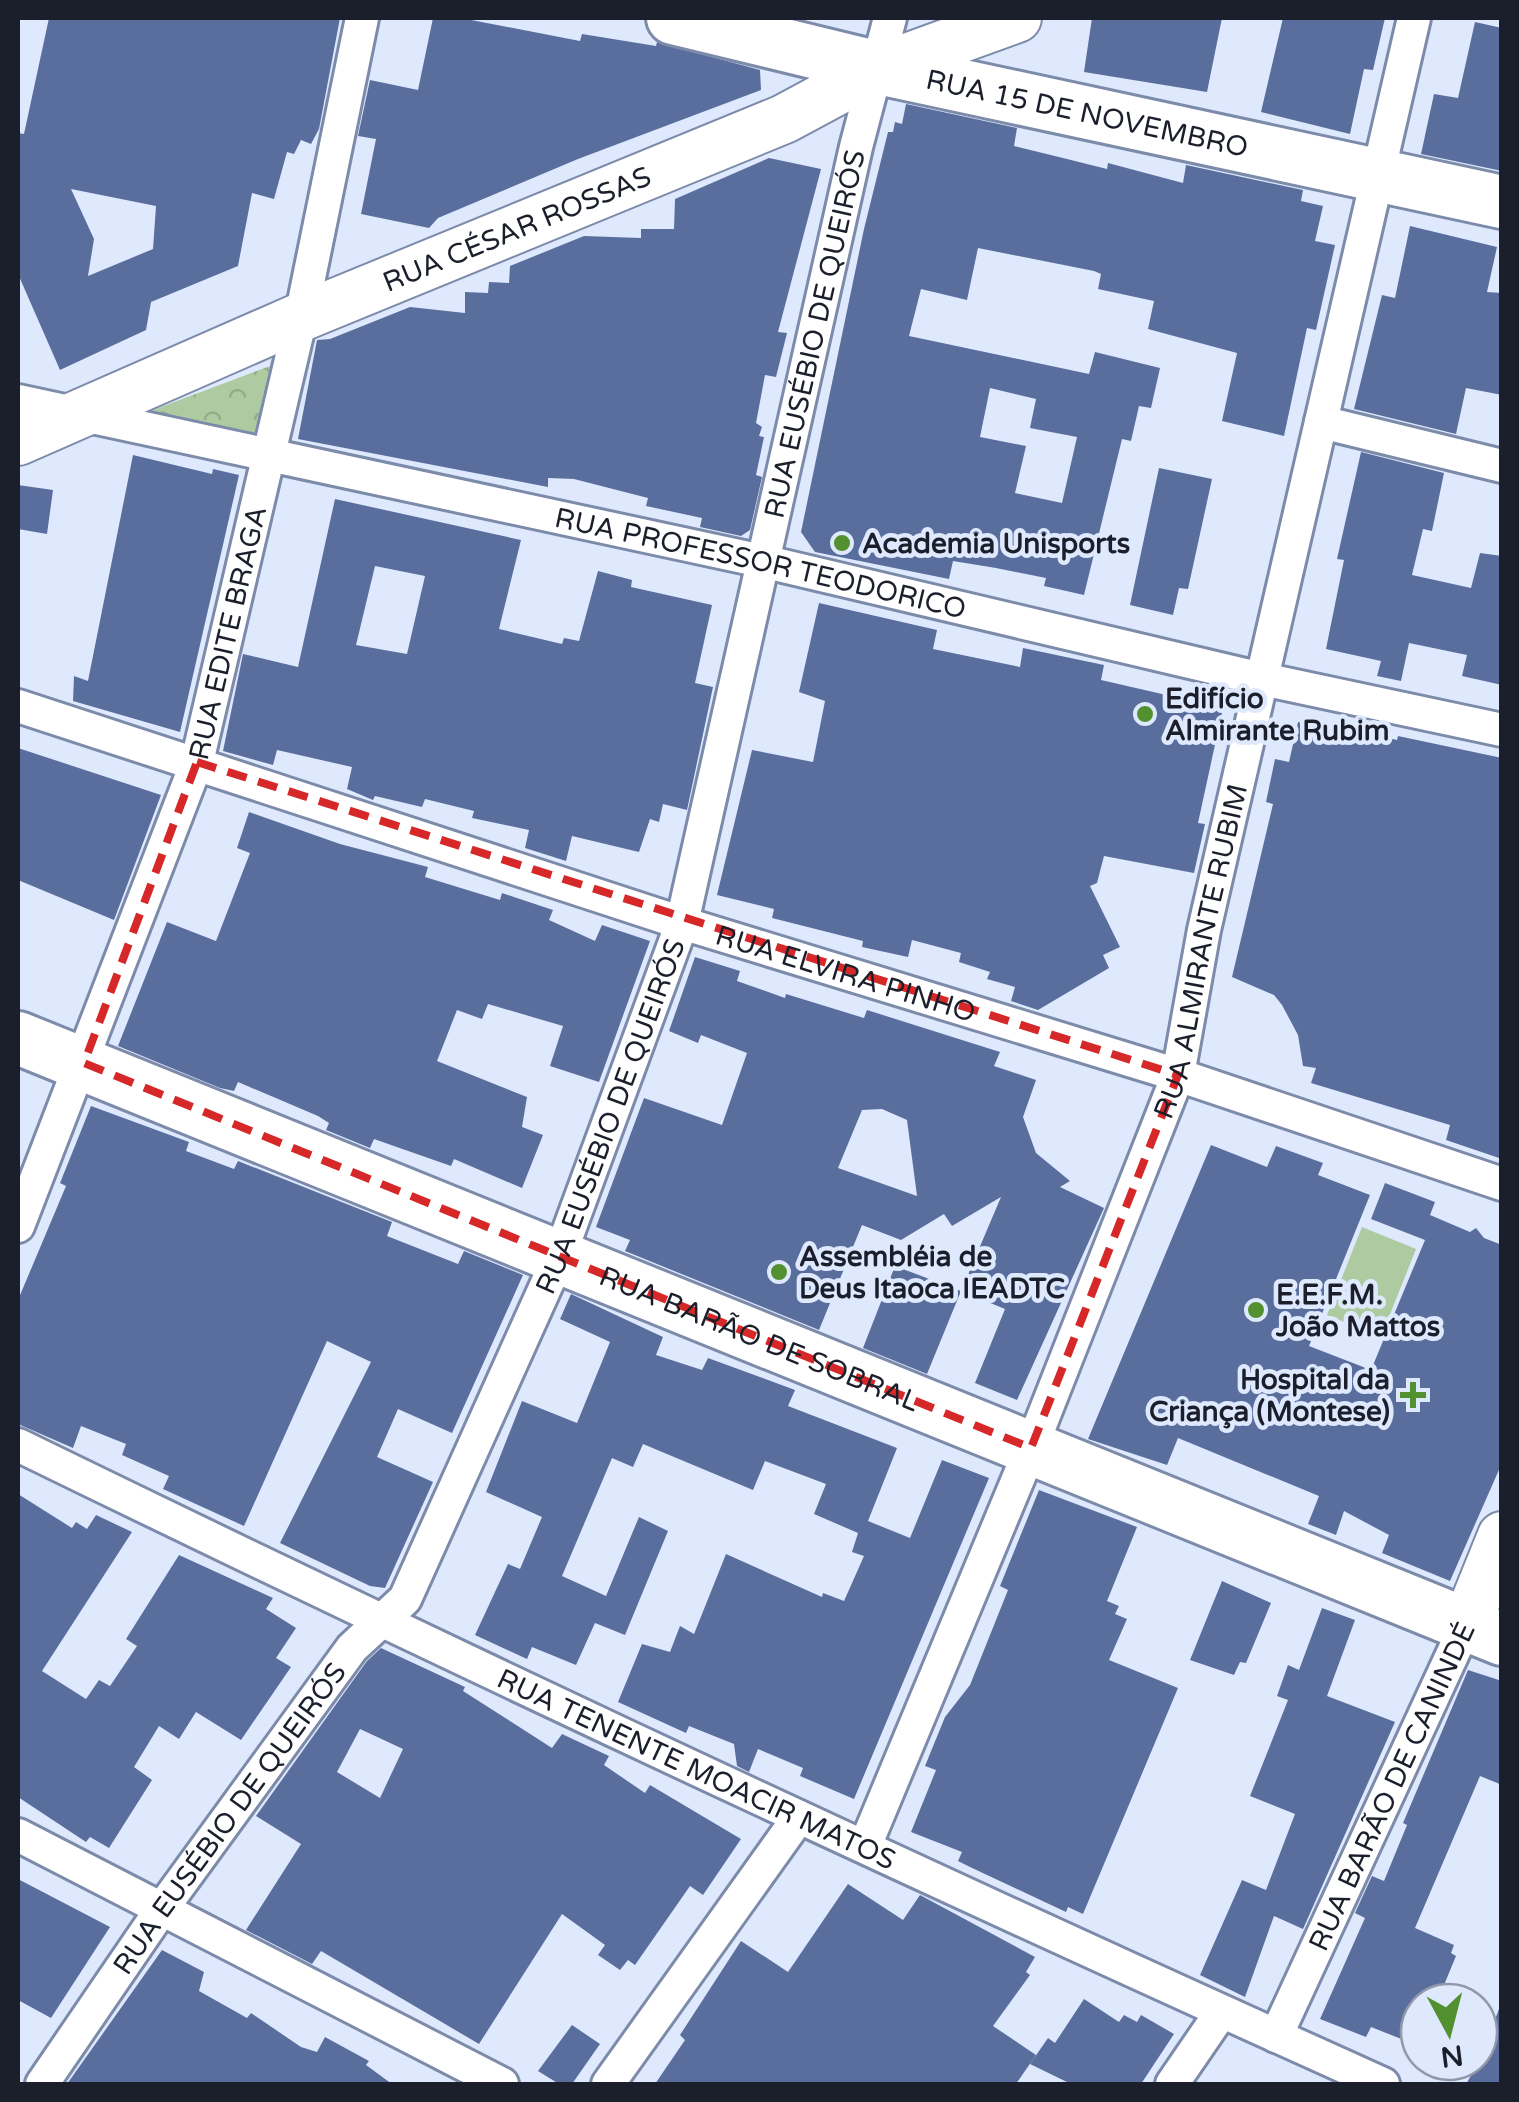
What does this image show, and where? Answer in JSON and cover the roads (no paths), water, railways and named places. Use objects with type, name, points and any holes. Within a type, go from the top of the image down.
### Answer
[{"type":"main road","name":"RUA 15 DE NOVEMBRO","points":[[674,18],[879,68],[1502,202]]},
{"type":"main road","name":"RUA CÉSAR ROSSAS","points":[[18,440],[301,317],[784,120],[879,68],[1017,18]]},
{"type":"main road","name":"RUA BARÃO DE SOBRAL","points":[[18,1038],[1484,1632]]},
{"type":"main road","name":"RUA BARÃO DE CANINDÉ","points":[[1484,1632],[1502,1536]]},
{"type":"street","name":"RUA EDITE BRAGA","points":[[18,1226],[197,762],[301,317],[362,18]]},
{"type":"street","name":"RUA EUSÉBIO DE QUEIRÓS","points":[[42,2084],[161,1910],[352,1648],[411,1590],[559,1257],[682,923],[851,166],[890,18]]},
{"type":"street","name":"RUA ALMIRANTE RUBIM","points":[[865,1846],[1031,1448],[1178,1075],[1204,930],[1381,176],[1414,18]]},
{"type":"street","name":"RUA PROFESSOR TEODORICO","points":[[18,401],[762,561],[1262,679],[1502,730]]},
{"type":"street","points":[[1321,422],[1502,466]]},
{"type":"street","name":"RUA ELVIRA PINHO","points":[[18,706],[682,923],[1178,1075],[1502,1184]]},
{"type":"street","name":"RUA TENENTE MOACIR MATOS","points":[[18,1445],[381,1622],[1220,2014],[1384,2084]]},
{"type":"street","name":"RUA BARÃO DE CANINDÉ","points":[[1276,2036],[1484,1632]]},
{"type":"street","points":[[608,2084],[799,1817]]},
{"type":"street","points":[[18,1835],[502,2084]]},
{"type":"street","points":[[1172,2084],[1220,2014]]},
{"type":"place","name":"Academia Unisports","points":[[842,543]]},
{"type":"place","name":"Edifício Almirante Rubim","points":[[1145,714]]},
{"type":"place","name":"Assembléia de Deus Itaoca IEADTC","points":[[779,1272]]},
{"type":"place","name":"E.E.F.M. João Mattos","points":[[1256,1310]]},
{"type":"place","name":"Hospital da Criança (Montese)","points":[[1413,1395]]}]
